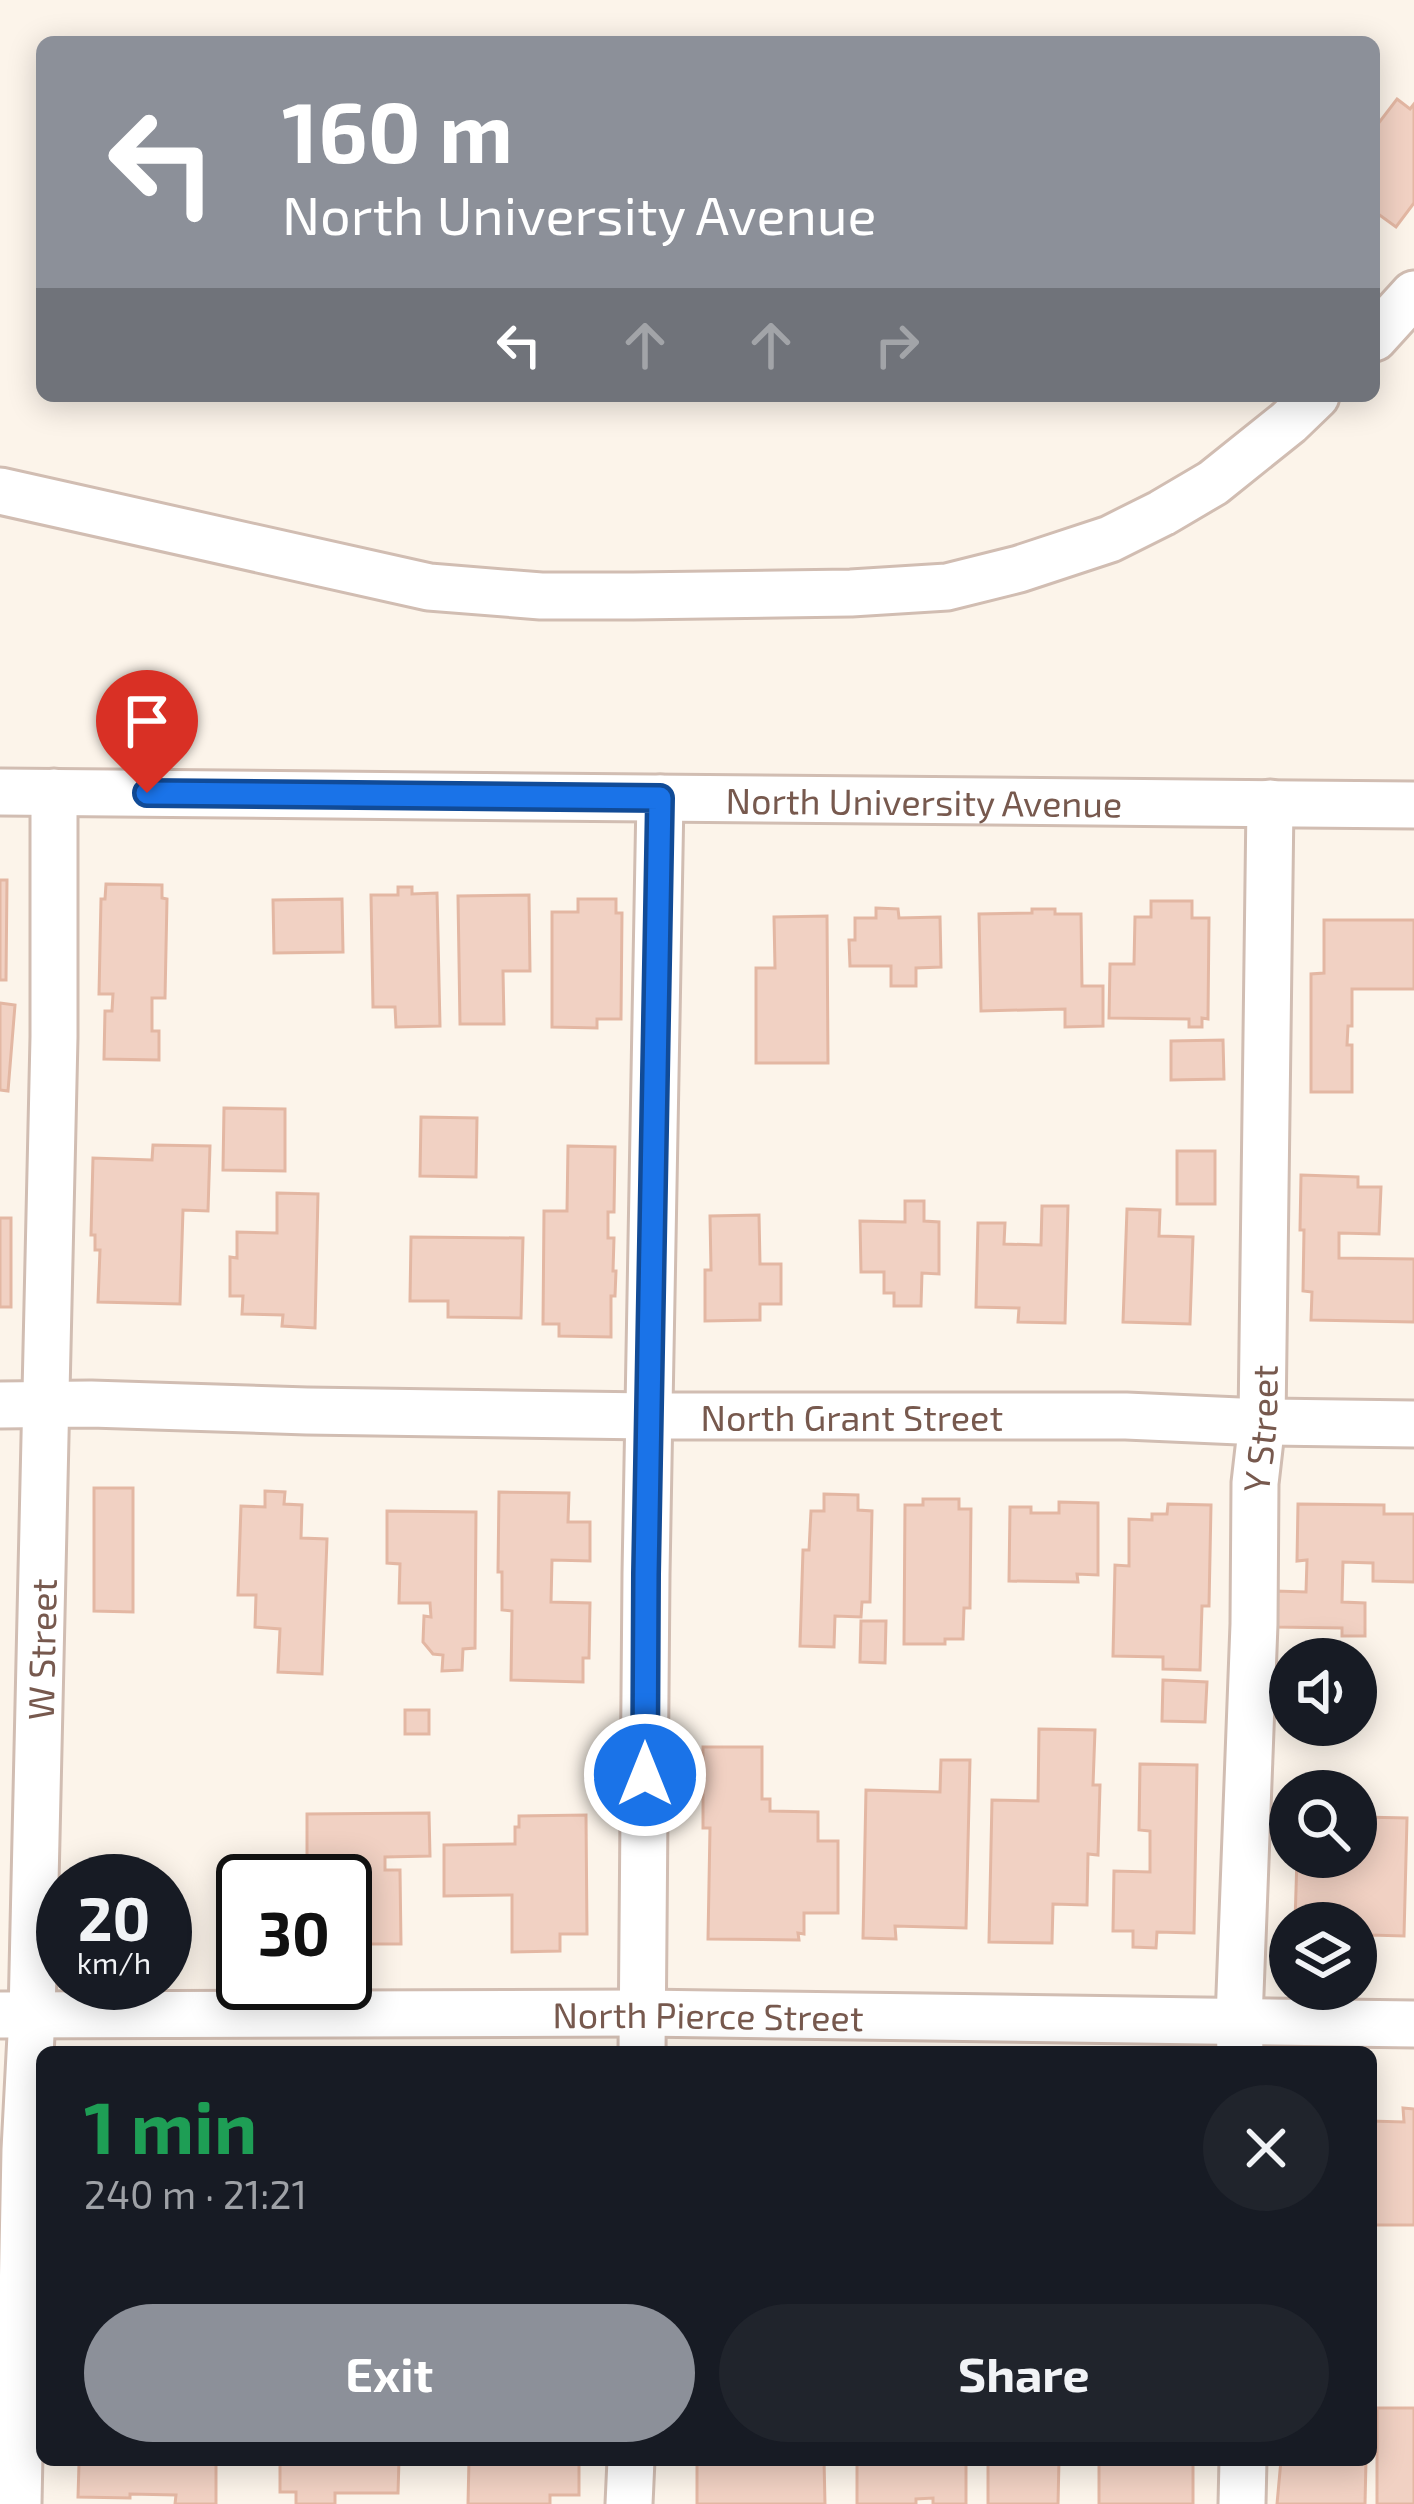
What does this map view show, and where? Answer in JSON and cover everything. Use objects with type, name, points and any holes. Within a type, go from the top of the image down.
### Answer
[{"type":"street","points":[[1380,331],[1414,294]]},
{"type":"street","points":[[0,491],[430,587],[541,596],[851,593],[947,587],[1110,539],[1162,513],[1213,483],[1310,402]]},
{"type":"street","name":"North University Avenue","points":[[0,792],[1414,805]]},
{"type":"street","name":"W Street","points":[[17,2504],[25,2150],[16,2016],[22,1405],[54,1037],[54,792]]},
{"type":"street","points":[[642,2033],[660,798]]},
{"type":"street","name":"Y Street","points":[[1239,2036],[1255,1484],[1262,1422],[1270,803]]},
{"type":"street","name":"North Grant Street","points":[[22,1405],[650,1416],[1126,1416],[1414,1424]]},
{"type":"street","name":"North Pierce Street","points":[[16,2016],[642,2033],[1239,2036],[1414,2024]]},
{"type":"street","points":[[629,2504],[631,2466]]},
{"type":"street","points":[[1242,2504],[1243,2466]]},
{"type":"building","points":[[1397,99],[1410,109],[1414,104],[1414,203],[1396,227],[1380,215],[1380,121]]},
{"type":"building","points":[[0,880],[7,880],[6,980],[0,980]]},
{"type":"building","points":[[106,884],[162,885],[162,898],[167,899],[165,998],[152,998],[152,1031],[159,1031],[159,1060],[104,1059],[105,1011],[112,1011],[113,994],[99,994],[101,899],[105,899]]},
{"type":"building","points":[[398,887],[412,887],[412,894],[437,893],[440,1026],[396,1027],[395,1007],[373,1007],[371,895],[398,895]]},
{"type":"building","points":[[529,895],[530,971],[503,971],[504,1024],[460,1024],[458,896]]},
{"type":"building","points":[[342,899],[343,952],[274,953],[273,900]]},
{"type":"building","points":[[578,899],[616,899],[616,913],[622,913],[621,1019],[597,1019],[597,1028],[552,1027],[552,912],[578,912]]},
{"type":"building","points":[[1151,901],[1192,901],[1192,918],[1209,918],[1208,1019],[1202,1018],[1202,1027],[1189,1027],[1189,1019],[1109,1018],[1110,964],[1134,964],[1135,917],[1151,917]]},
{"type":"building","points":[[876,908],[898,909],[899,918],[940,917],[941,967],[916,968],[916,986],[891,986],[891,966],[850,966],[849,940],[855,940],[855,918],[876,918]]},
{"type":"building","points":[[1032,909],[1081,914],[1082,986],[1103,986],[1103,1026],[1065,1027],[1065,1009],[981,1011],[979,914],[1032,913]]},
{"type":"building","points":[[827,916],[828,1063],[756,1063],[756,968],[775,968],[774,917]]},
{"type":"building","points":[[1324,920],[1414,920],[1414,989],[1352,989],[1347,1045],[1352,1045],[1352,1092],[1311,1092],[1311,974],[1324,973]]},
{"type":"building","points":[[0,1003],[15,1005],[8,1091],[0,1090]]},
{"type":"building","points":[[1223,1040],[1224,1079],[1171,1080],[1171,1041]]},
{"type":"building","points":[[224,1108],[285,1109],[285,1171],[223,1170]]},
{"type":"building","points":[[421,1117],[477,1118],[476,1177],[420,1176]]},
{"type":"building","points":[[153,1145],[210,1146],[208,1211],[183,1210],[180,1304],[98,1302],[100,1250],[95,1250],[95,1235],[91,1235],[93,1158],[152,1160]]},
{"type":"building","points":[[568,1146],[615,1147],[614,1212],[608,1212],[616,1271],[611,1337],[559,1336],[559,1324],[543,1324],[544,1211],[567,1211]]},
{"type":"building","points":[[1177,1151],[1215,1151],[1215,1204],[1177,1204]]},
{"type":"building","points":[[1301,1175],[1358,1177],[1358,1187],[1381,1187],[1379,1234],[1339,1233],[1339,1258],[1414,1259],[1414,1322],[1311,1320],[1312,1292],[1303,1291]]},
{"type":"building","points":[[277,1193],[318,1194],[315,1328],[282,1326],[283,1315],[242,1314],[243,1296],[230,1296],[230,1257],[237,1258],[237,1232],[277,1233]]},
{"type":"building","points":[[905,1201],[924,1201],[924,1221],[939,1222],[939,1274],[922,1273],[921,1306],[894,1306],[894,1293],[884,1293],[884,1272],[861,1272],[860,1221],[905,1222]]},
{"type":"building","points":[[1042,1206],[1068,1206],[1065,1323],[1018,1322],[1019,1308],[976,1307],[978,1223],[1005,1223],[1004,1244],[1041,1245]]},
{"type":"building","points":[[1127,1209],[1160,1210],[1159,1236],[1193,1237],[1190,1324],[1123,1322]]},
{"type":"building","points":[[759,1215],[760,1264],[781,1264],[781,1304],[760,1304],[760,1320],[705,1321],[710,1216]]},
{"type":"building","points":[[0,1218],[11,1218],[11,1307],[0,1307]]},
{"type":"building","points":[[411,1237],[523,1238],[521,1318],[448,1317],[448,1301],[410,1301]]},
{"type":"building","points":[[94,1488],[133,1488],[133,1612],[94,1611]]},
{"type":"building","points":[[265,1491],[285,1492],[284,1504],[302,1505],[301,1538],[327,1539],[322,1674],[278,1672],[280,1629],[255,1627],[256,1595],[238,1595],[241,1506],[265,1507]]},
{"type":"building","points":[[499,1492],[569,1493],[568,1522],[590,1522],[590,1561],[552,1560],[551,1602],[590,1603],[589,1658],[583,1658],[583,1682],[511,1680],[512,1611],[502,1610],[502,1572],[498,1572]]},
{"type":"building","points":[[824,1494],[858,1495],[858,1510],[872,1511],[870,1602],[862,1602],[861,1617],[835,1616],[834,1647],[800,1646],[803,1550],[809,1550],[811,1511],[824,1511]]},
{"type":"building","points":[[923,1499],[959,1499],[959,1509],[971,1509],[970,1608],[964,1608],[963,1639],[945,1639],[945,1644],[904,1644],[905,1505],[923,1505]]},
{"type":"building","points":[[1059,1502],[1098,1503],[1098,1575],[1077,1574],[1078,1582],[1009,1581],[1010,1507],[1059,1513]]},
{"type":"building","points":[[1168,1504],[1211,1505],[1209,1606],[1202,1606],[1200,1670],[1163,1669],[1163,1657],[1113,1656],[1115,1565],[1129,1566],[1129,1519],[1152,1520],[1152,1514],[1167,1514]]},
{"type":"building","points":[[1298,1504],[1384,1505],[1384,1514],[1414,1514],[1414,1582],[1373,1581],[1373,1563],[1343,1562],[1342,1602],[1365,1603],[1365,1636],[1342,1636],[1342,1628],[1277,1627],[1277,1591],[1306,1592],[1307,1560],[1297,1561]]},
{"type":"building","points":[[387,1511],[476,1512],[475,1648],[463,1649],[462,1670],[442,1671],[443,1655],[433,1654],[423,1642],[424,1616],[431,1617],[430,1603],[399,1603],[400,1564],[387,1563]]},
{"type":"building","points":[[861,1621],[886,1621],[885,1663],[860,1662]]},
{"type":"building","points":[[1163,1680],[1207,1682],[1205,1722],[1162,1721]]},
{"type":"building","points":[[405,1710],[429,1710],[429,1734],[405,1734]]},
{"type":"building","points":[[1039,1729],[1095,1730],[1093,1785],[1100,1785],[1098,1855],[1088,1854],[1087,1905],[1053,1904],[1052,1943],[989,1942],[992,1800],[1038,1801]]},
{"type":"building","points":[[703,1747],[762,1747],[762,1799],[770,1799],[770,1811],[818,1812],[818,1841],[838,1841],[838,1913],[804,1913],[804,1934],[798,1933],[799,1940],[708,1939],[710,1828],[703,1828]]},
{"type":"building","points":[[941,1760],[970,1760],[966,1928],[895,1926],[896,1939],[863,1938],[866,1790],[940,1792]]},
{"type":"building","points":[[1140,1764],[1197,1765],[1194,1933],[1157,1932],[1156,1948],[1133,1947],[1133,1931],[1113,1931],[1114,1871],[1150,1872],[1150,1831],[1139,1830]]},
{"type":"building","points":[[429,1813],[430,1856],[385,1857],[385,1870],[400,1870],[401,1944],[372,1944],[372,1854],[307,1854],[307,1814]]},
{"type":"building","points":[[586,1815],[587,1934],[560,1934],[560,1951],[512,1952],[512,1895],[444,1896],[444,1845],[515,1844],[519,1816]]},
{"type":"building","points":[[1377,1817],[1407,1818],[1404,1936],[1377,1935],[1377,1902],[1296,1902],[1296,1878],[1377,1878]]},
{"type":"building","points":[[1403,2108],[1414,2109],[1414,2225],[1377,2225],[1377,2121],[1404,2122]]},
{"type":"building","points":[[1377,2408],[1414,2408],[1414,2504],[1377,2504]]},
{"type":"building","points":[[79,2466],[216,2466],[216,2504],[175,2504],[176,2495],[78,2497]]},
{"type":"building","points":[[280,2466],[399,2466],[398,2493],[335,2493],[335,2504],[296,2504],[296,2492],[280,2492]]},
{"type":"building","points":[[469,2466],[579,2466],[579,2495],[550,2495],[550,2504],[468,2504]]},
{"type":"building","points":[[697,2466],[824,2466],[825,2504],[697,2504]]},
{"type":"building","points":[[857,2466],[966,2466],[966,2504],[933,2504],[933,2498],[916,2499],[916,2504],[857,2504]]},
{"type":"building","points":[[988,2466],[1059,2466],[1058,2504],[988,2504]]},
{"type":"building","points":[[1099,2466],[1193,2466],[1193,2504],[1099,2504]]},
{"type":"building","points":[[1280,2466],[1366,2466],[1365,2504],[1277,2504]]},
{"type":"route","points":[[147,793],[660,798],[645,1775]]}]
